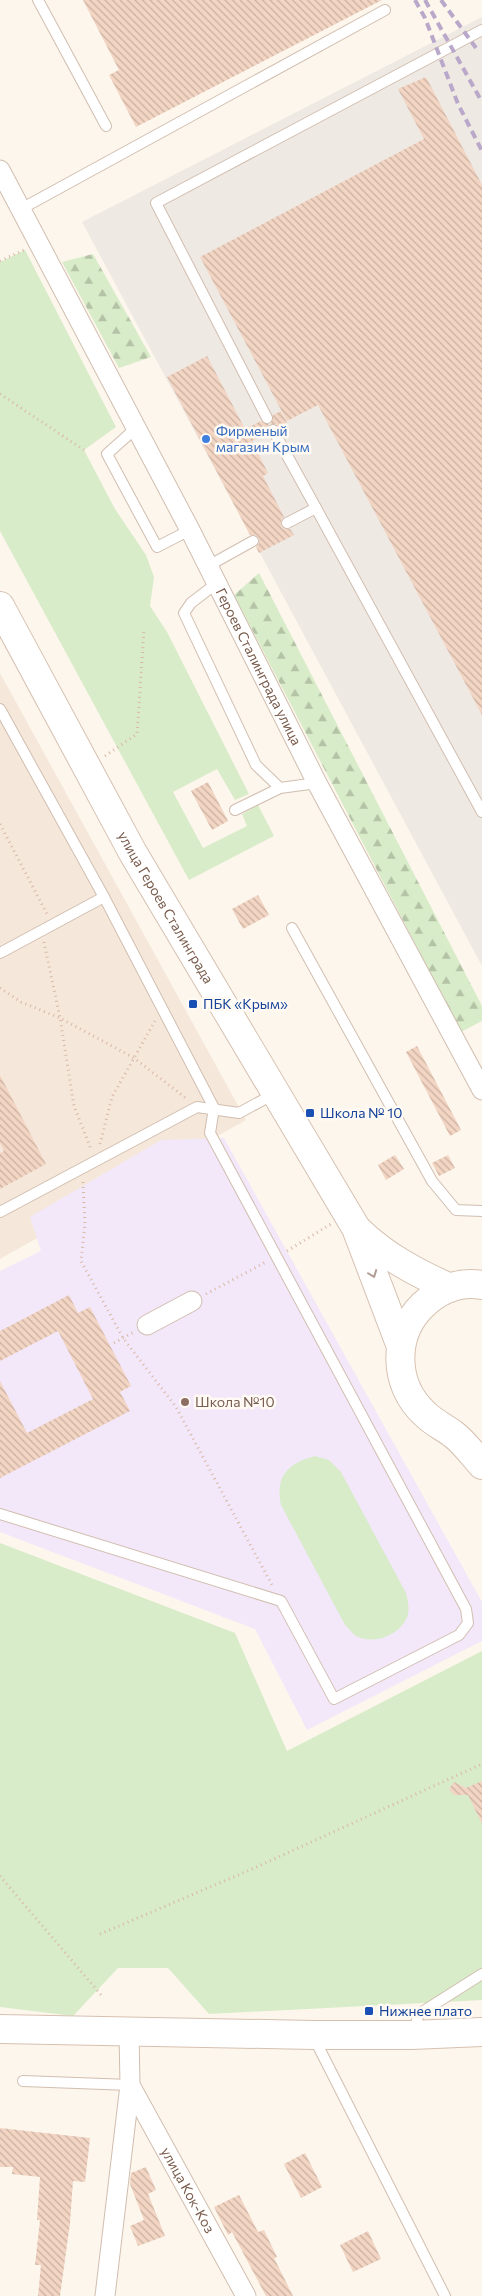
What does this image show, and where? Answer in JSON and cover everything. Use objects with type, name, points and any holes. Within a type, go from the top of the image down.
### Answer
[{"type":"main road","name":"улица Героев Сталинграда","points":[[0,606],[133,853],[352,1221],[400,1344]]},
{"type":"main road","name":"улица Героев Сталинграда","points":[[352,1221],[377,1248],[401,1264],[448,1287]]},
{"type":"main road","points":[[482,1285],[464,1284],[448,1287],[428,1301],[414,1314],[407,1324],[400,1344],[402,1375],[415,1402],[424,1414],[454,1434],[482,1465]]},
{"type":"main road","points":[[454,1434],[482,1433]]},
{"type":"main road","points":[[0,2029],[313,2035],[412,2035],[482,2032]]},
{"type":"street","points":[[0,170],[38,243]]},
{"type":"street","name":"Героев Сталинграда улица","points":[[38,243],[190,530],[317,783],[482,1090]]},
{"type":"street","points":[[147,1325],[192,1301]]},
{"type":"street","points":[[105,2296],[130,2085],[129,2032]]},
{"type":"street","name":"улица Кок-Коз","points":[[130,2085],[246,2296]]},
{"type":"lane","points":[[38,0],[106,126]]},
{"type":"lane","points":[[21,209],[385,10]]},
{"type":"lane","points":[[267,418],[156,203],[482,30]]},
{"type":"lane","points":[[136,428],[107,454],[157,547],[190,530]]},
{"type":"lane","points":[[273,430],[482,812]]},
{"type":"lane","points":[[287,523],[316,508]]},
{"type":"lane","points":[[208,566],[253,541]]},
{"type":"lane","points":[[217,583],[191,603],[184,613],[256,765],[280,788]]},
{"type":"lane","points":[[0,710],[104,897],[163,1008],[214,1108],[210,1133],[466,1609],[468,1623],[459,1635],[334,1699],[281,1601],[0,1514]]},
{"type":"lane","points":[[235,810],[280,788],[317,783]]},
{"type":"lane","points":[[0,953],[104,897]]},
{"type":"lane","points":[[292,928],[432,1181],[456,1210],[482,1211]]},
{"type":"lane","points":[[0,1212],[197,1107],[239,1113],[275,1094]]},
{"type":"lane","points":[[412,2035],[419,2014],[482,1974]]},
{"type":"lane","points":[[313,2035],[445,2296]]},
{"type":"lane","points":[[23,2081],[130,2085]]},
{"type":"path","points":[[0,261],[38,243]]},
{"type":"path","points":[[0,394],[84,450]]},
{"type":"path","points":[[86,766],[114,751],[137,734],[144,630]]},
{"type":"path","points":[[0,824],[53,925]]},
{"type":"path","points":[[42,931],[60,1018],[74,1106],[96,1162]]},
{"type":"path","points":[[0,988],[21,1002],[60,1018],[134,1058],[197,1107]]},
{"type":"path","points":[[96,1162],[112,1097],[163,1008]]},
{"type":"path","points":[[82,1169],[85,1224],[81,1261],[123,1338],[176,1407],[281,1601]]},
{"type":"path","points":[[192,1301],[352,1221]]},
{"type":"path","points":[[100,1934],[224,1881],[482,1764]]},
{"type":"path","points":[[0,1876],[102,1996]]},
{"type":"shaded area","points":[[482,17],[482,966],[82,222]]},
{"type":"shaded area","points":[[0,673],[246,1120],[0,1259]]},
{"type":"shaded area","name":"Школа №10","points":[[224,1138],[482,1602],[482,1641],[307,1730],[255,1629],[0,1532],[0,1271],[41,1251],[30,1217],[161,1140]]},
{"type":"green space","points":[[25,250],[116,427],[84,450],[115,509],[146,555],[154,577],[150,606],[167,632],[249,794],[235,800],[217,769],[173,792],[203,848],[247,826],[242,814],[258,805],[274,836],[189,880],[0,531],[0,262]]},
{"type":"green space","points":[[93,254],[151,357],[119,368],[62,262]]},
{"type":"green space","points":[[259,573],[482,1006],[482,1021],[461,1032],[234,595]]},
{"type":"green space","points":[[315,1456],[329,1460],[341,1472],[406,1593],[409,1608],[407,1617],[398,1629],[385,1637],[370,1640],[363,1639],[356,1636],[345,1625],[281,1505],[280,1486],[286,1472],[297,1463]]},
{"type":"green space","points":[[0,1543],[235,1633],[287,1751],[482,1651],[482,2000],[209,2014],[168,1968],[118,1968],[73,2016],[0,2007]]},
{"type":"building","points":[[83,0],[382,0],[136,127],[109,75],[119,70]]},
{"type":"building","points":[[426,77],[482,185],[482,715],[318,405],[287,421],[200,257],[424,139],[398,89]]},
{"type":"building","points":[[207,356],[245,429],[261,421],[269,424],[266,429],[267,433],[252,441],[268,473],[263,476],[284,517],[281,520],[281,526],[284,529],[290,529],[294,535],[259,553],[256,547],[259,544],[259,538],[256,535],[250,535],[167,377]]},
{"type":"building","points":[[281,411],[287,423],[279,427],[276,424],[271,424],[273,415]]},
{"type":"building","points":[[208,782],[228,821],[212,830],[191,791]]},
{"type":"building","points":[[258,895],[269,915],[243,929],[232,909]]},
{"type":"building","points":[[417,1046],[461,1130],[450,1136],[406,1052]]},
{"type":"building","points":[[0,1075],[46,1164],[0,1189],[0,1153],[4,1151],[0,1143]]},
{"type":"building","points":[[395,1155],[404,1169],[386,1180],[378,1165]]},
{"type":"building","points":[[448,1155],[455,1168],[439,1176],[432,1163]]},
{"type":"building","points":[[69,1295],[78,1313],[90,1307],[131,1386],[120,1392],[130,1411],[0,1478],[0,1381],[27,1433],[93,1399],[58,1331],[0,1361],[0,1331]]},
{"type":"building","points":[[482,1781],[482,1824],[468,1795],[454,1795],[449,1789],[454,1782],[466,1788]]},
{"type":"building","points":[[0,2128],[90,2138],[85,2182],[73,2181],[70,2223],[60,2296],[38,2296],[41,2265],[35,2265],[40,2220],[37,2220],[40,2177],[12,2174],[13,2167],[0,2167]]},
{"type":"building","points":[[305,2153],[322,2187],[301,2198],[284,2164]]},
{"type":"building","points":[[146,2167],[156,2190],[148,2194],[165,2236],[138,2246],[130,2226],[144,2220],[130,2184],[131,2173]]},
{"type":"building","points":[[239,2195],[258,2232],[264,2230],[277,2257],[274,2258],[293,2296],[266,2296],[232,2232],[228,2235],[214,2207]]},
{"type":"building","points":[[368,2231],[381,2259],[353,2272],[340,2245]]},
{"type":"railway","points":[[415,0],[425,18],[458,104],[482,151]]},
{"type":"railway","points":[[425,0],[482,102]]},
{"type":"railway","points":[[441,0],[476,48]]},
{"type":"place","name":"Фирменый магазин Крым","points":[[206,439]]},
{"type":"place","name":"ПБК «Крым»","points":[[193,1004]]},
{"type":"place","name":"Школа № 10","points":[[310,1113]]},
{"type":"place","name":"Школа №10","points":[[185,1402]]},
{"type":"place","name":"Нижнее плато","points":[[369,2011]]}]
